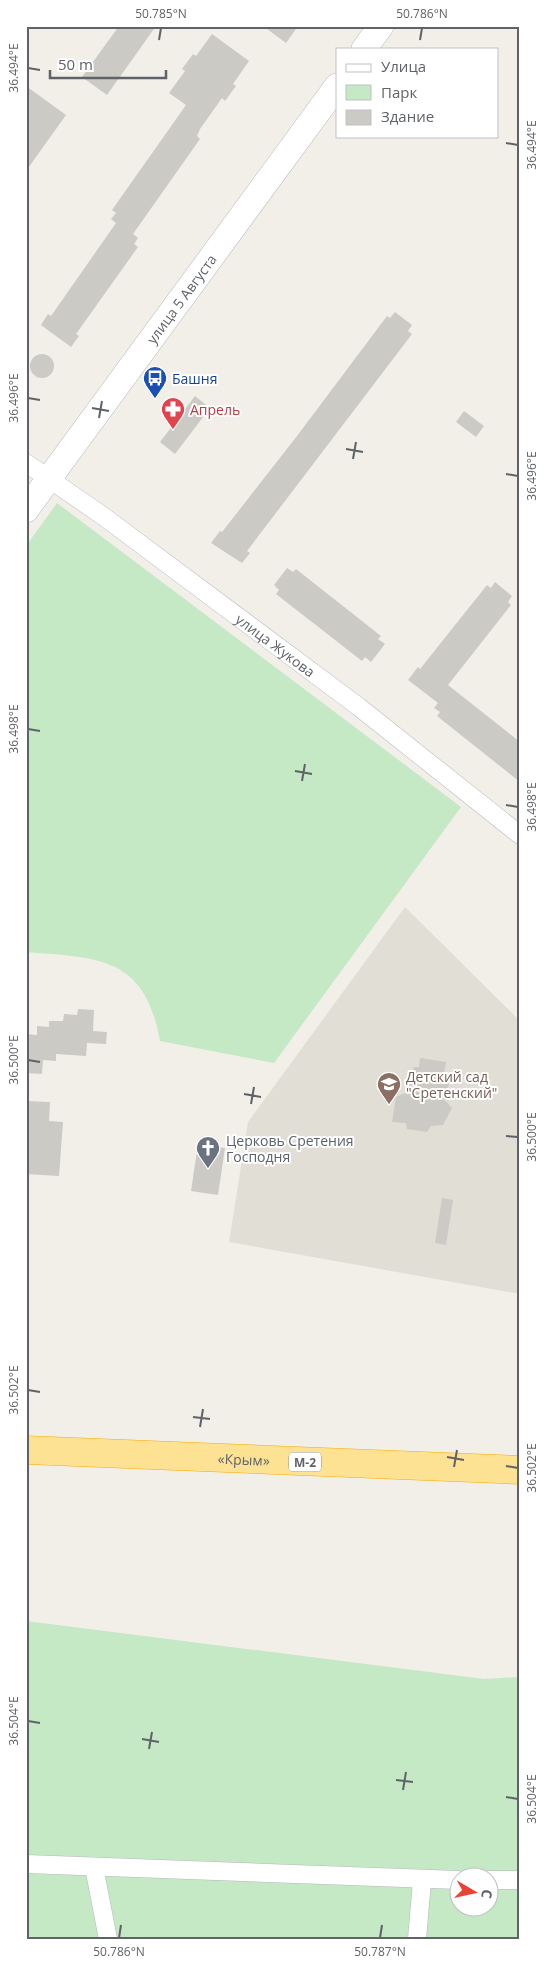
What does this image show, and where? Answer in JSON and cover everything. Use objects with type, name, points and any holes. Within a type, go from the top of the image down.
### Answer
[{"type":"highway","name":"«Крым»","points":[[26,1442],[520,1462]]},
{"type":"highway","name":"«Крым»","points":[[26,1450],[520,1470]]},
{"type":"street","points":[[365,48],[381,26]]},
{"type":"street","name":"улица 5 Августа","points":[[26,510],[336,87]]},
{"type":"street","name":"улица Жукова","points":[[26,463],[359,708],[520,835]]},
{"type":"street","points":[[26,1864],[422,1881],[448,1880]]},
{"type":"street","points":[[94,1867],[108,1939]]},
{"type":"street","points":[[498,1880],[520,1880]]},
{"type":"street","points":[[417,1939],[422,1881]]},
{"type":"shaded area","name":"Детский сад \"Сретенский\"","points":[[405,907],[520,1021],[520,1294],[229,1242],[248,1122]]},
{"type":"green space","points":[[57,503],[461,807],[274,1063],[160,1041],[153,1013],[143,992],[130,977],[115,967],[97,960],[76,956],[26,952],[26,546]]},
{"type":"green space","points":[[26,1621],[484,1679],[520,1677],[520,1939],[26,1939]]},
{"type":"building","points":[[119,26],[156,26],[107,95],[82,77]]},
{"type":"building","points":[[263,26],[298,26],[286,43]]},
{"type":"building","points":[[212,34],[249,61],[233,84],[236,86],[225,101],[222,98],[200,129],[197,136],[200,139],[133,234],[138,238],[134,244],[138,247],[76,334],[79,336],[71,347],[41,325],[48,314],[51,316],[116,223],[111,219],[116,213],[112,210],[186,105],[169,93],[185,71],[182,69],[193,54],[196,56]]},
{"type":"building","points":[[26,86],[66,115],[26,171]]},
{"type":"building","points":[[395,312],[412,325],[408,331],[412,334],[247,551],[250,553],[242,563],[211,543],[220,531],[222,532],[297,436],[387,316],[390,318]]},
{"type":"building","points":[[42,354],[47,355],[53,361],[53,371],[47,377],[42,378],[37,377],[31,371],[30,366],[31,361],[37,355]]},
{"type":"building","points":[[195,396],[210,408],[175,454],[160,442]]},
{"type":"building","points":[[464,411],[484,426],[476,437],[456,422]]},
{"type":"building","points":[[287,568],[293,572],[296,569],[381,636],[378,639],[385,644],[371,662],[365,657],[362,661],[276,594],[279,590],[274,585]]},
{"type":"building","points":[[495,582],[512,596],[508,602],[511,605],[448,685],[520,742],[520,782],[437,716],[440,712],[434,708],[438,703],[408,680],[418,667],[420,669],[487,585],[491,588]]},
{"type":"building","points":[[78,1009],[94,1010],[93,1031],[107,1032],[106,1044],[87,1043],[86,1056],[56,1054],[56,1061],[43,1060],[42,1074],[26,1073],[26,1034],[37,1035],[37,1026],[49,1027],[49,1021],[63,1021],[64,1014],[77,1015]]},
{"type":"building","points":[[420,1058],[446,1062],[444,1073],[451,1078],[444,1099],[452,1108],[443,1125],[431,1126],[427,1132],[407,1129],[406,1123],[392,1122],[396,1097],[407,1092],[414,1067],[419,1067]]},
{"type":"building","points":[[26,1101],[50,1102],[49,1121],[63,1122],[59,1176],[26,1174]]},
{"type":"building","name":"Церковь Сретения Господня","points":[[198,1144],[225,1148],[218,1195],[191,1191]]},
{"type":"building","points":[[442,1198],[453,1200],[446,1245],[435,1243]]},
{"type":"place","name":"Башня","points":[[155,399]]},
{"type":"place","name":"Апрель","points":[[173,430]]},
{"type":"place","name":"Детский сад \"Сретенский\"","points":[[389,1105]]},
{"type":"place","name":"Церковь Сретения Господня","points":[[208,1169]]}]
